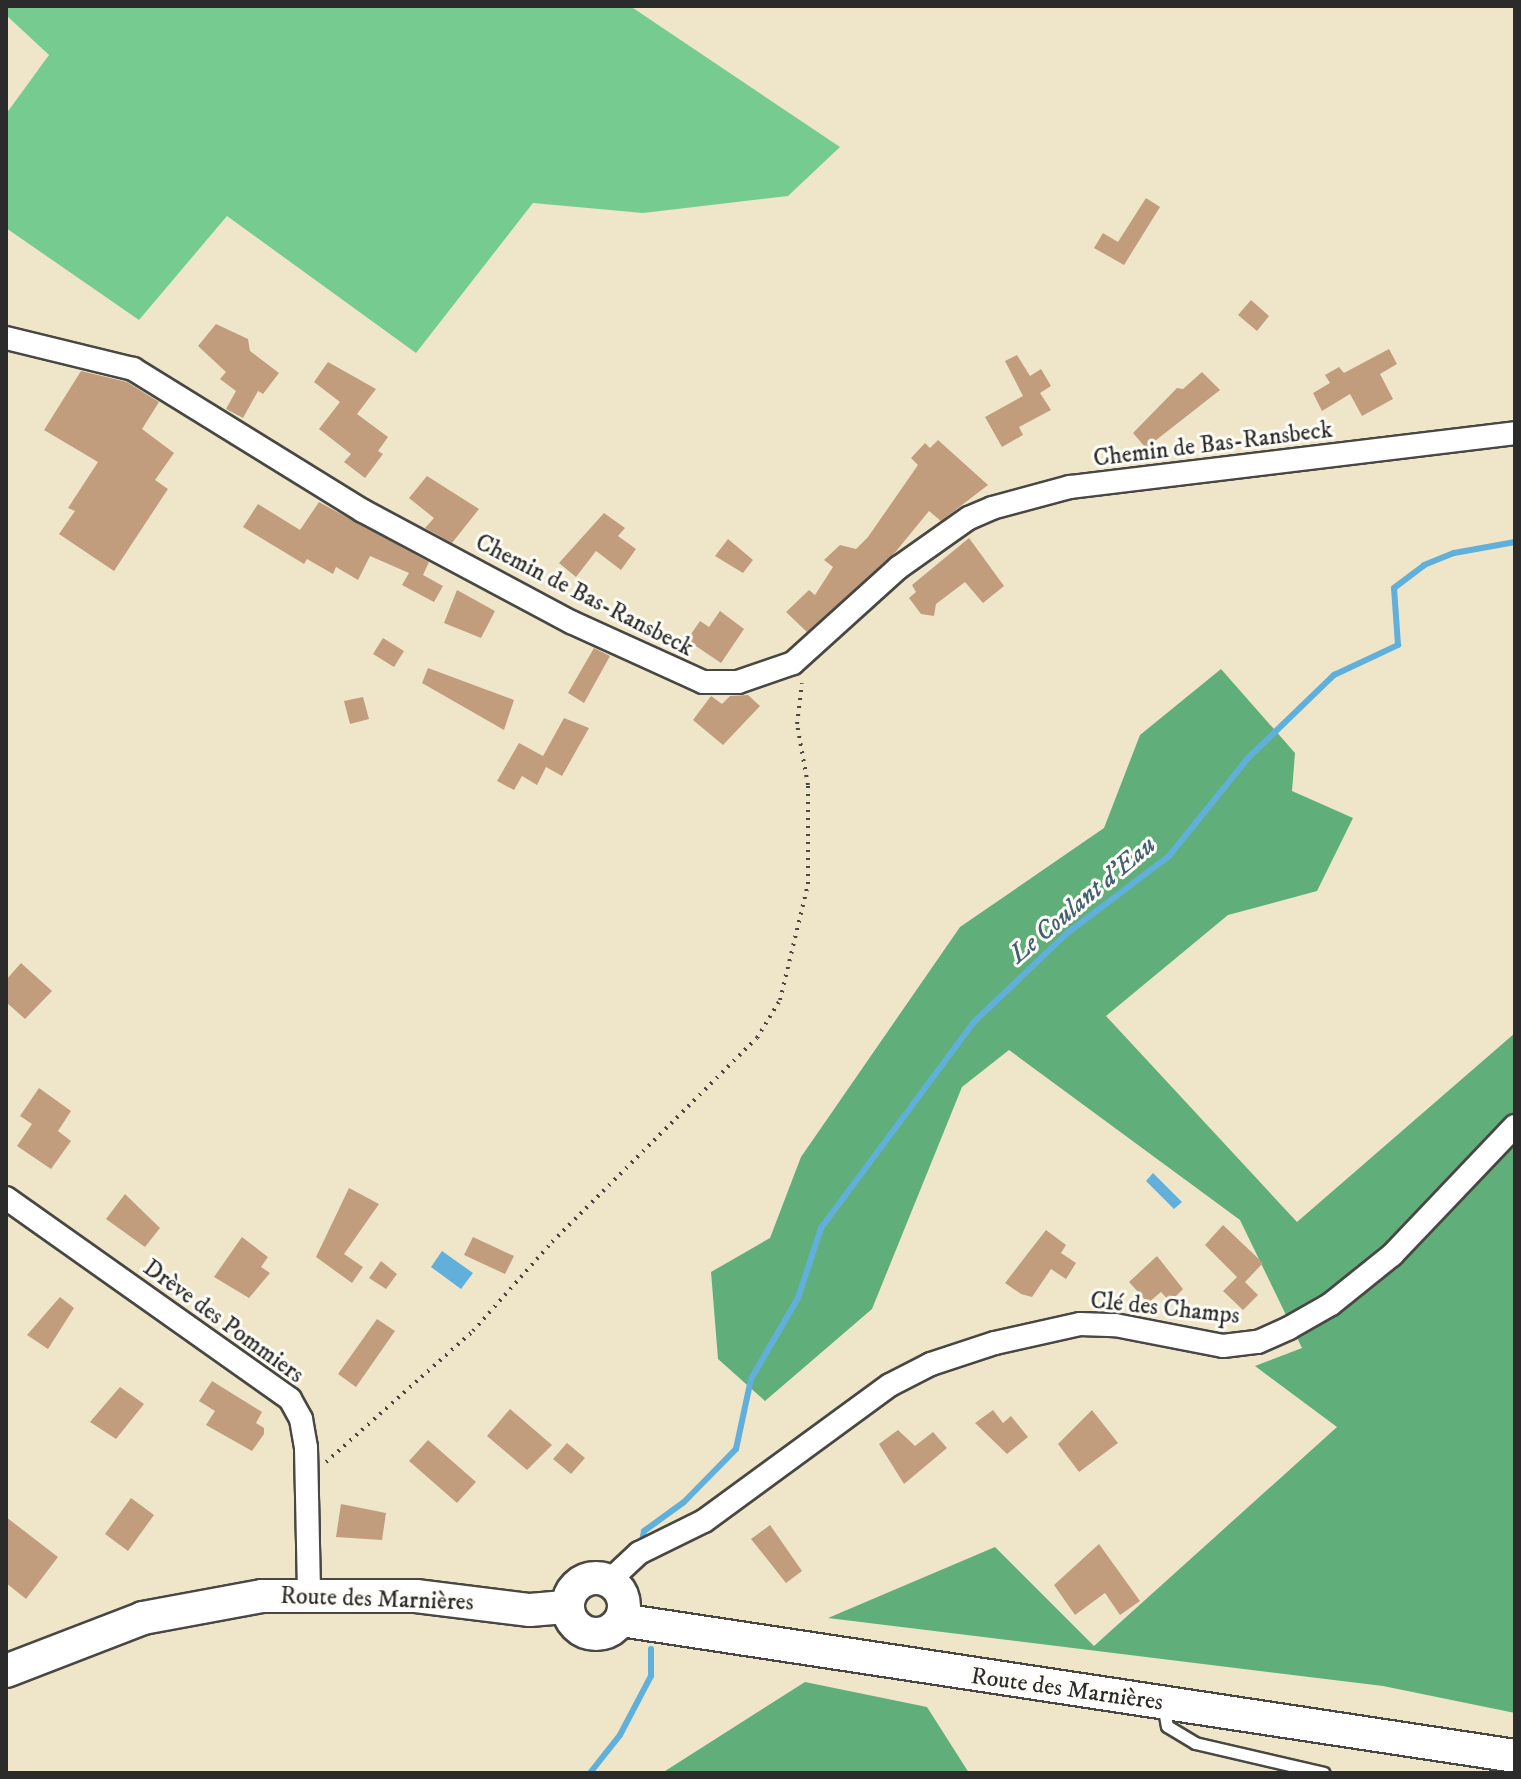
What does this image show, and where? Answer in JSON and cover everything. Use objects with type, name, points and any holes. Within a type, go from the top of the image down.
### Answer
[{"type":"street","name":"Chemin de Bas-Ransbeck","points":[[6,338],[110,360],[144,375],[363,511],[670,671],[703,682],[738,682],[793,663],[898,568],[969,518],[992,508],[1070,487],[1515,433]]},
{"type":"street","name":"Clé des Champs","points":[[609,1581],[639,1553],[704,1521],[890,1385],[931,1364],[1007,1339],[1080,1324],[1115,1325],[1223,1346],[1258,1342],[1289,1328],[1331,1304],[1392,1255],[1515,1126]]},
{"type":"street","name":"Drève des Pommiers","points":[[6,1198],[290,1399],[304,1428],[309,1593]]},
{"type":"street","points":[[568,1607],[581,1582],[609,1581],[623,1598],[621,1620]]},
{"type":"street","name":"Route des Marnières","points":[[6,1671],[143,1618],[262,1596],[309,1593],[416,1596],[530,1610],[568,1607],[571,1619],[589,1633],[602,1633],[621,1620],[1515,1756]]},
{"type":"lane","points":[[1163,1704],[1167,1726],[1195,1743],[1324,1773]]},
{"type":"path","points":[[306,1480],[473,1331],[552,1242],[757,1038],[780,1000],[808,884],[808,785],[797,724],[802,684],[793,663]]},
{"type":"green space","points":[[6,6],[630,6],[840,147],[788,196],[643,213],[533,203],[416,353],[227,216],[139,320],[6,228],[6,114],[49,55],[6,15]]},
{"type":"green space","points":[[1221,669],[1295,753],[1292,791],[1353,818],[1317,891],[1228,915],[1106,1016],[1297,1222],[1515,1033],[1515,1713],[1383,1686],[828,1618],[995,1547],[1094,1646],[1337,1427],[1255,1366],[1302,1348],[1240,1220],[1009,1050],[962,1087],[872,1309],[765,1401],[718,1359],[711,1272],[770,1238],[801,1157],[960,927],[1104,828],[1140,735]]},
{"type":"green space","points":[[805,1682],[927,1707],[969,1773],[662,1773]]},
{"type":"water","points":[[1153,1173],[1182,1202],[1174,1209],[1146,1181]]},
{"type":"water","points":[[442,1251],[473,1273],[461,1289],[431,1267]]},
{"type":"building","points":[[1146,198],[1160,207],[1124,265],[1094,248],[1103,233],[1118,242]]},
{"type":"building","points":[[1251,300],[1269,316],[1257,331],[1238,315]]},
{"type":"building","points":[[216,324],[248,339],[250,351],[279,373],[263,394],[258,391],[243,418],[226,409],[236,391],[220,379],[226,372],[198,346]]},
{"type":"building","points":[[1389,349],[1397,364],[1380,374],[1393,399],[1362,416],[1350,394],[1322,411],[1313,393],[1330,383],[1325,375],[1339,367],[1344,373]]},
{"type":"building","points":[[1017,355],[1030,376],[1041,369],[1051,386],[1040,393],[1051,410],[1019,427],[1023,435],[1002,447],[985,417],[1023,396],[1005,361]]},
{"type":"building","points":[[328,362],[376,389],[357,414],[388,437],[378,451],[383,454],[365,478],[344,462],[351,454],[319,429],[340,402],[314,382]]},
{"type":"building","points":[[81,371],[127,382],[159,402],[142,429],[174,453],[155,480],[168,489],[114,571],[59,534],[75,511],[68,508],[98,462],[44,430]]},
{"type":"building","points":[[1202,372],[1220,390],[1146,448],[1133,433],[1177,388],[1183,389]]},
{"type":"building","points":[[938,440],[988,485],[941,521],[929,511],[893,555],[807,632],[786,612],[809,590],[815,595],[833,567],[824,560],[840,545],[856,549],[868,537],[918,465],[911,458],[925,443],[930,448]]},
{"type":"building","points":[[427,476],[479,509],[452,543],[425,528],[434,518],[409,498]]},
{"type":"building","points":[[319,502],[429,562],[423,575],[443,586],[434,602],[402,585],[409,573],[370,556],[358,580],[336,567],[333,574],[307,559],[304,564],[243,527],[258,504],[300,530]]},
{"type":"building","points":[[604,513],[625,528],[618,536],[636,549],[621,570],[596,551],[576,577],[559,563]]},
{"type":"building","points":[[969,538],[1004,586],[983,603],[965,582],[936,604],[934,616],[921,614],[909,598],[916,592],[912,585]]},
{"type":"building","points":[[728,539],[753,560],[743,573],[715,556]]},
{"type":"building","points":[[457,590],[495,611],[481,638],[444,623]]},
{"type":"building","points":[[720,611],[744,629],[721,663],[687,640],[700,621],[709,627]]},
{"type":"building","points":[[383,638],[404,651],[394,667],[373,654]]},
{"type":"building","points":[[594,648],[610,656],[584,703],[568,693]]},
{"type":"building","points":[[428,668],[514,700],[504,730],[422,683]]},
{"type":"building","points":[[748,695],[760,706],[723,745],[693,720],[711,696],[722,704],[730,696]]},
{"type":"building","points":[[363,697],[369,719],[350,724],[344,701]]},
{"type":"building","points":[[564,718],[589,728],[562,776],[546,767],[537,785],[522,776],[514,790],[497,781],[519,743],[543,756]]},
{"type":"building","points":[[21,963],[52,991],[25,1019],[6,1002],[6,980]]},
{"type":"building","points":[[39,1088],[71,1111],[58,1131],[71,1141],[51,1169],[17,1146],[32,1124],[20,1116]]},
{"type":"building","points":[[349,1188],[379,1204],[344,1254],[363,1267],[352,1283],[316,1257]]},
{"type":"building","points":[[125,1194],[160,1228],[145,1247],[106,1219]]},
{"type":"building","points":[[1223,1225],[1263,1263],[1245,1282],[1258,1295],[1243,1310],[1223,1291],[1237,1277],[1205,1245]]},
{"type":"building","points":[[1046,1230],[1066,1245],[1061,1253],[1076,1263],[1066,1279],[1051,1269],[1032,1297],[1021,1294],[1005,1283]]},
{"type":"building","points":[[242,1237],[268,1257],[261,1267],[270,1273],[249,1298],[214,1277]]},
{"type":"building","points":[[473,1237],[514,1256],[505,1274],[464,1255]]},
{"type":"building","points":[[1157,1256],[1183,1289],[1170,1302],[1161,1292],[1148,1303],[1129,1282]]},
{"type":"building","points":[[381,1261],[397,1274],[386,1289],[369,1278]]},
{"type":"building","points":[[60,1297],[74,1308],[48,1349],[27,1335]]},
{"type":"building","points":[[377,1319],[395,1331],[356,1387],[338,1374]]},
{"type":"building","points":[[212,1381],[262,1412],[256,1423],[264,1428],[264,1434],[252,1451],[206,1425],[215,1411],[199,1401]]},
{"type":"building","points":[[120,1387],[144,1404],[116,1439],[90,1422]]},
{"type":"building","points":[[510,1409],[552,1445],[527,1470],[487,1436]]},
{"type":"building","points":[[993,1410],[1003,1423],[1011,1416],[1028,1437],[1007,1454],[975,1423]]},
{"type":"building","points":[[1092,1410],[1118,1443],[1079,1472],[1058,1444]]},
{"type":"building","points":[[898,1430],[915,1446],[933,1432],[947,1448],[904,1484],[879,1444]]},
{"type":"building","points":[[428,1440],[476,1482],[457,1503],[409,1461]]},
{"type":"building","points":[[567,1443],[585,1458],[571,1474],[553,1459]]},
{"type":"building","points":[[131,1498],[154,1515],[128,1551],[105,1534]]},
{"type":"building","points":[[341,1504],[386,1513],[382,1540],[336,1537]]},
{"type":"building","points":[[6,1517],[58,1557],[26,1599],[6,1583]]},
{"type":"building","points":[[770,1525],[802,1571],[786,1583],[751,1539]]},
{"type":"building","points":[[1099,1544],[1140,1601],[1120,1615],[1105,1593],[1075,1615],[1054,1585]]},
{"type":"waterway","name":"Le Coulant d'Eau","points":[[642,1542],[644,1531],[684,1502],[736,1449],[751,1379],[798,1298],[821,1228],[973,1023],[1066,934],[1169,856],[1248,758],[1334,675],[1398,645],[1394,588],[1424,565],[1454,553],[1515,542]]},
{"type":"waterway","name":"Le Coulant d'Eau","points":[[590,1773],[620,1735],[651,1676],[651,1649]]}]
